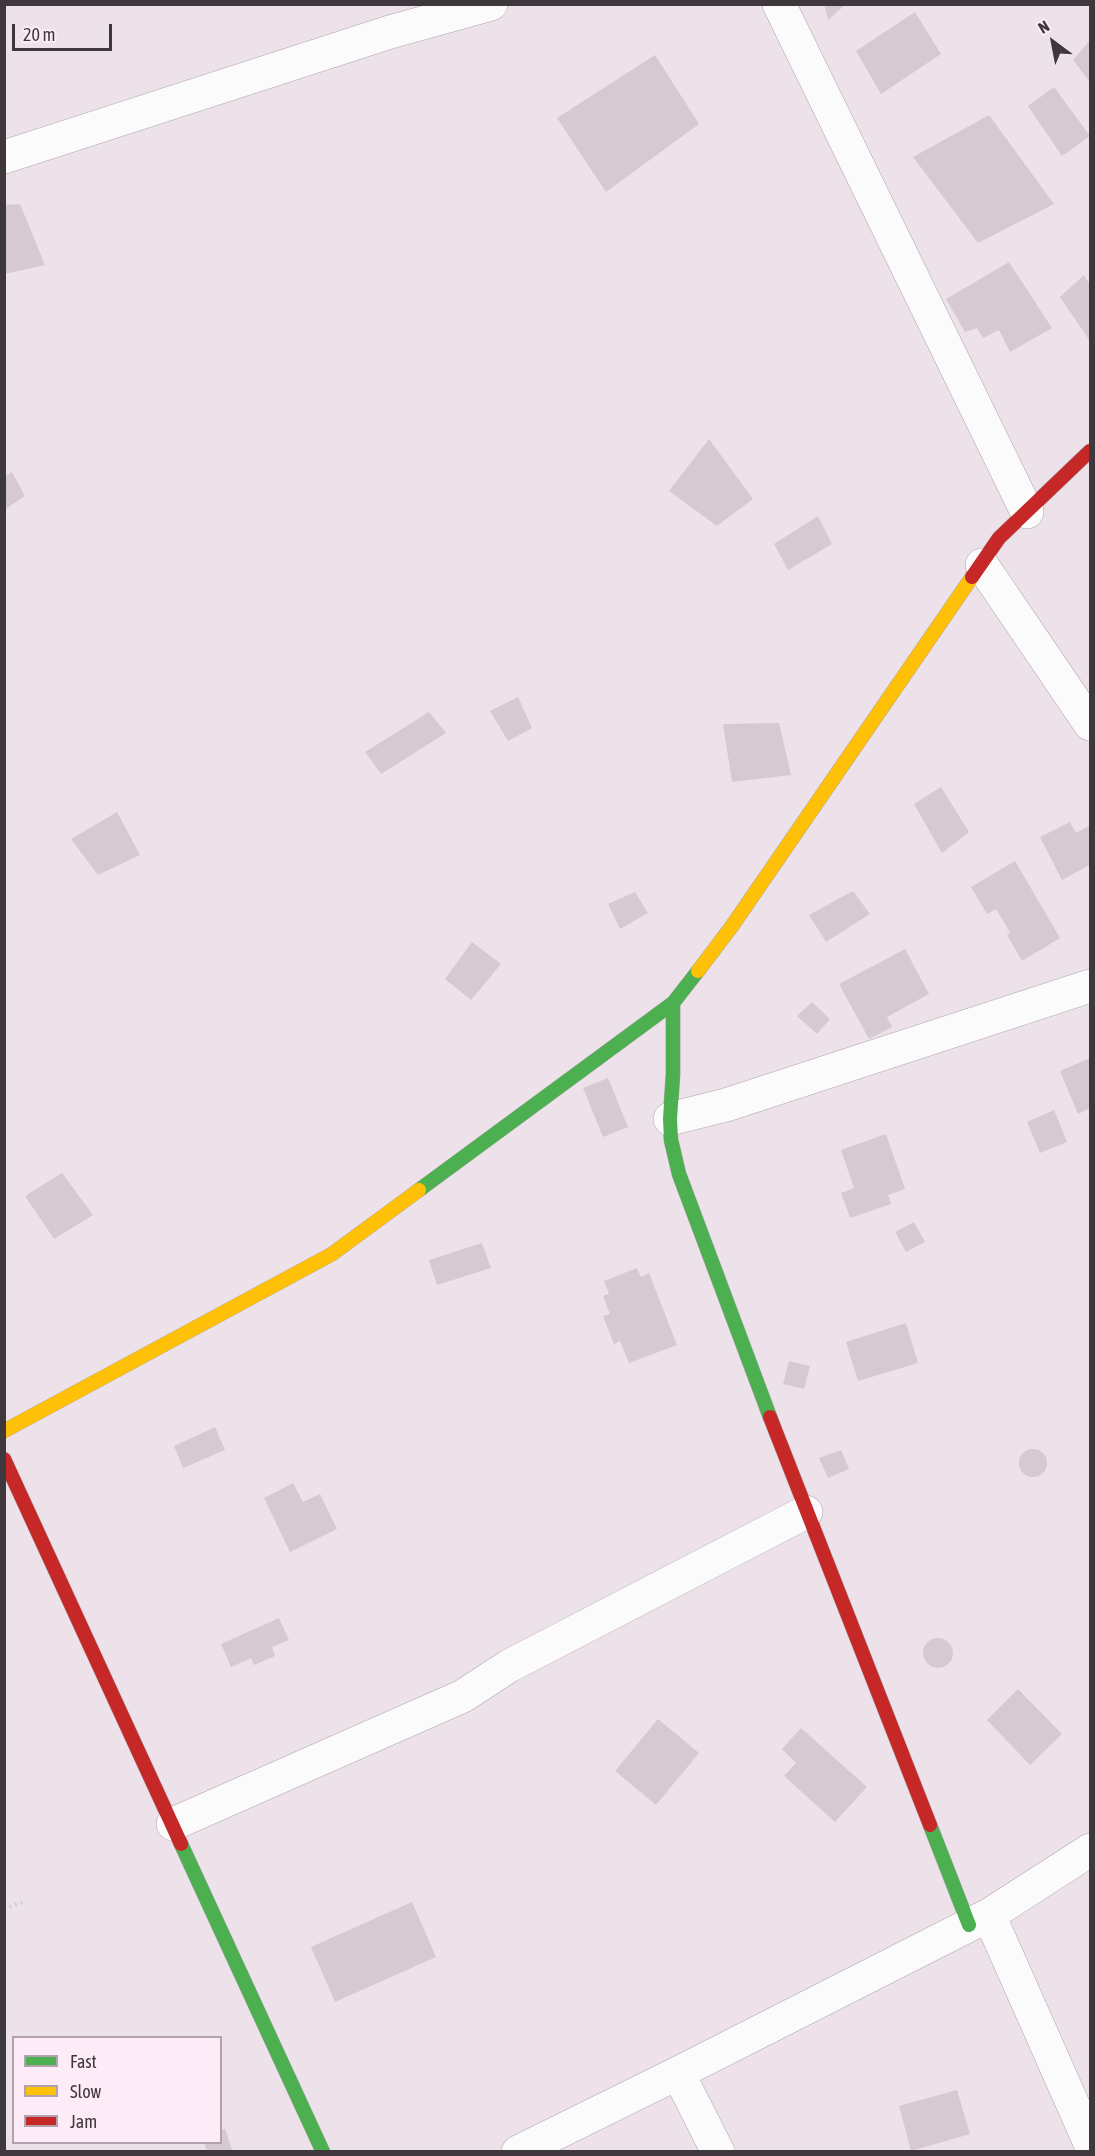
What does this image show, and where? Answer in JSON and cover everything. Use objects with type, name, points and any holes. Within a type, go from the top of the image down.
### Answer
[{"type":"street","points":[[4,156],[390,32],[491,4]]},
{"type":"street","points":[[779,4],[1027,512]]},
{"type":"street","points":[[4,1431],[332,1254],[673,1003],[732,926],[999,538],[1090,451]]},
{"type":"street","points":[[982,565],[1090,724]]},
{"type":"street","points":[[670,1119],[726,1105],[1090,986]]},
{"type":"street","points":[[673,1003],[673,1074],[670,1119],[671,1140],[679,1174],[806,1512],[979,1920],[1090,2143]]},
{"type":"street","points":[[4,1459],[323,2151]]},
{"type":"street","points":[[173,1824],[463,1695],[509,1666],[806,1512]]},
{"type":"street","points":[[518,2151],[678,2073],[979,1920],[1090,1850]]},
{"type":"street","points":[[1053,1874],[1090,1878]]},
{"type":"street","points":[[678,2073],[718,2151]]},
{"type":"path","points":[[4,1909],[23,1902]]},
{"type":"building","points":[[824,4],[846,4],[828,20]]},
{"type":"building","points":[[915,12],[941,54],[881,94],[856,51]]},
{"type":"building","points":[[1090,40],[1090,82],[1073,60]]},
{"type":"building","points":[[655,55],[699,124],[606,192],[557,118]]},
{"type":"building","points":[[1054,87],[1090,136],[1062,156],[1028,106]]},
{"type":"building","points":[[989,115],[1054,204],[978,243],[913,157]]},
{"type":"building","points":[[20,204],[45,265],[4,274],[4,205]]},
{"type":"building","points":[[1009,262],[1052,328],[1010,352],[999,330],[983,338],[977,328],[965,332],[946,299]]},
{"type":"building","points":[[1084,275],[1090,285],[1090,341],[1060,297]]},
{"type":"building","points":[[709,439],[753,499],[717,526],[669,491]]},
{"type":"building","points":[[12,472],[25,496],[4,510],[4,477]]},
{"type":"building","points":[[818,516],[832,544],[788,570],[774,544]]},
{"type":"building","points":[[518,697],[532,728],[508,741],[490,711]]},
{"type":"building","points":[[429,712],[446,733],[381,774],[365,752]]},
{"type":"building","points":[[779,723],[791,775],[732,782],[723,724]]},
{"type":"building","points":[[941,787],[969,832],[942,853],[914,804]]},
{"type":"building","points":[[117,812],[140,855],[98,875],[71,839]]},
{"type":"building","points":[[1070,822],[1076,833],[1090,825],[1090,865],[1062,880],[1040,837]]},
{"type":"building","points":[[1015,861],[1060,938],[1022,961],[1007,935],[1010,932],[996,909],[987,914],[971,887]]},
{"type":"building","points":[[853,891],[870,914],[826,942],[809,915]]},
{"type":"building","points":[[635,892],[648,913],[620,929],[608,904]]},
{"type":"building","points":[[472,942],[501,964],[471,1000],[445,979]]},
{"type":"building","points":[[905,949],[929,994],[887,1017],[892,1027],[869,1039],[839,984]]},
{"type":"building","points":[[812,1002],[830,1019],[817,1034],[797,1016]]},
{"type":"building","points":[[1090,1058],[1090,1108],[1078,1114],[1060,1071]]},
{"type":"building","points":[[608,1078],[628,1127],[603,1137],[583,1088]]},
{"type":"building","points":[[1054,1110],[1067,1142],[1040,1153],[1027,1122]]},
{"type":"building","points":[[886,1134],[905,1189],[888,1195],[891,1204],[850,1218],[841,1193],[854,1188],[841,1150]]},
{"type":"building","points":[[62,1173],[93,1215],[54,1239],[25,1196]]},
{"type":"building","points":[[914,1222],[925,1242],[906,1252],[895,1232]]},
{"type":"building","points":[[482,1243],[491,1268],[437,1285],[429,1260]]},
{"type":"building","points":[[637,1268],[641,1277],[649,1273],[677,1345],[629,1363],[620,1341],[614,1344],[603,1316],[610,1314],[603,1296],[609,1294],[604,1281]]},
{"type":"building","points":[[906,1323],[918,1363],[858,1381],[846,1342]]},
{"type":"building","points":[[789,1361],[810,1366],[804,1389],[783,1384]]},
{"type":"building","points":[[215,1427],[225,1450],[183,1468],[174,1446]]},
{"type":"building","points":[[1033,1449],[1043,1453],[1047,1463],[1043,1473],[1033,1477],[1023,1473],[1019,1463],[1023,1453]]},
{"type":"building","points":[[841,1450],[849,1469],[828,1478],[819,1458]]},
{"type":"building","points":[[293,1483],[303,1502],[320,1494],[337,1529],[290,1552],[264,1498]]},
{"type":"building","points":[[279,1618],[289,1640],[272,1647],[275,1656],[254,1665],[251,1658],[231,1667],[221,1644]]},
{"type":"building","points":[[938,1638],[949,1642],[953,1653],[949,1664],[938,1668],[927,1664],[923,1653],[927,1642]]},
{"type":"building","points":[[1018,1689],[1062,1734],[1030,1765],[987,1720]]},
{"type":"building","points":[[658,1719],[699,1753],[656,1805],[615,1771]]},
{"type":"building","points":[[801,1728],[867,1787],[835,1822],[784,1776],[796,1763],[782,1749]]},
{"type":"building","points":[[412,1902],[436,1957],[335,2002],[311,1947]]},
{"type":"building","points":[[957,2090],[970,2134],[911,2151],[899,2106]]},
{"type":"building","points":[[225,2129],[233,2152],[207,2152],[205,2144],[222,2144],[222,2130]]},
{"type":"traffic: fast","points":[[419,1190],[673,1003],[698,971]]},
{"type":"traffic: fast","points":[[673,1003],[671,1140],[679,1174],[770,1417]]},
{"type":"traffic: fast","points":[[930,1825],[969,1925]]},
{"type":"traffic: fast","points":[[181,1844],[323,2152]]},
{"type":"traffic: slow","points":[[698,971],[732,926],[972,577]]},
{"type":"traffic: slow","points":[[4,1431],[332,1254],[419,1190]]},
{"type":"traffic: jam","points":[[972,577],[999,538],[1090,451]]},
{"type":"traffic: jam","points":[[770,1417],[930,1825]]},
{"type":"traffic: jam","points":[[4,1459],[181,1844]]}]
